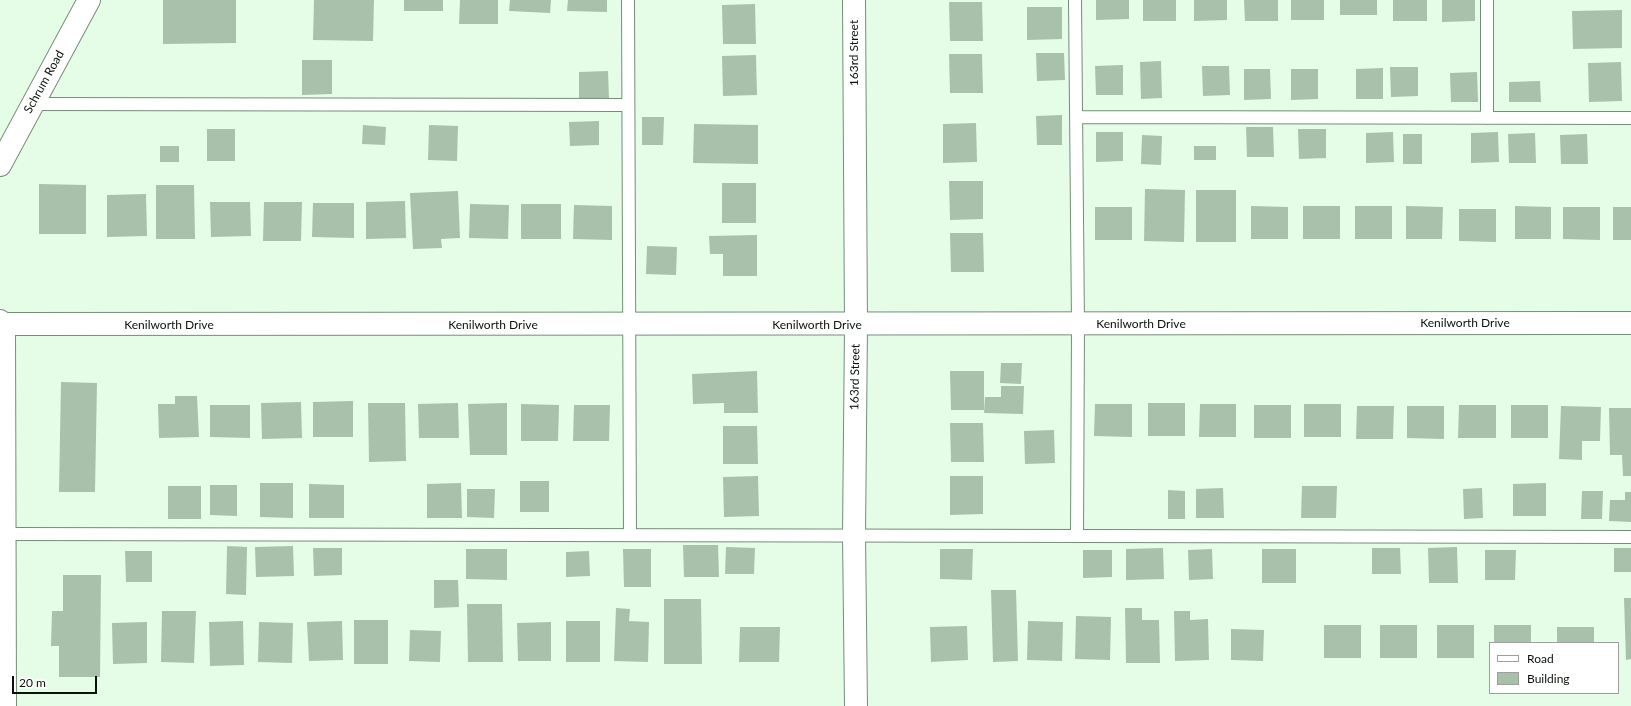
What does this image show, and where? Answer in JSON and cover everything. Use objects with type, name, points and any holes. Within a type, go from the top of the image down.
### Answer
[{"type":"street","name":"Schrum Road","points":[[0,165],[31,104],[88,0]]},
{"type":"street","name":"163rd Street","points":[[854,0],[856,325],[854,535],[856,706]]},
{"type":"street","name":"Kenilworth Drive","points":[[2,323],[629,325],[1631,323]]},
{"type":"street","points":[[2,323],[5,534],[5,706]]},
{"type":"lane","points":[[628,0],[630,535]]},
{"type":"lane","points":[[1075,0],[1078,324],[1077,536]]},
{"type":"lane","points":[[1487,0],[1487,118]]},
{"type":"lane","points":[[31,104],[628,105]]},
{"type":"lane","points":[[1076,117],[1631,118]]},
{"type":"lane","points":[[5,534],[1631,537]]},
{"type":"building","points":[[163,0],[236,0],[236,43],[163,44]]},
{"type":"building","points":[[314,0],[374,0],[373,41],[313,40]]},
{"type":"building","points":[[404,0],[443,0],[443,11],[404,11]]},
{"type":"building","points":[[460,0],[498,0],[498,24],[459,24]]},
{"type":"building","points":[[510,0],[551,0],[550,13],[509,11]]},
{"type":"building","points":[[568,0],[607,0],[607,12],[567,11]]},
{"type":"building","points":[[1096,0],[1129,0],[1129,19],[1096,20]]},
{"type":"building","points":[[1143,0],[1176,0],[1176,21],[1143,21]]},
{"type":"building","points":[[1194,0],[1227,0],[1227,20],[1194,21]]},
{"type":"building","points":[[1244,0],[1278,0],[1278,21],[1245,21]]},
{"type":"building","points":[[1291,0],[1324,0],[1324,20],[1291,20]]},
{"type":"building","points":[[1340,0],[1377,0],[1377,15],[1340,15]]},
{"type":"building","points":[[1393,0],[1427,0],[1427,21],[1393,21]]},
{"type":"building","points":[[1442,0],[1475,0],[1475,21],[1442,22]]},
{"type":"building","points":[[949,2],[982,2],[983,41],[950,41]]},
{"type":"building","points":[[755,4],[756,44],[723,44],[722,5]]},
{"type":"building","points":[[1027,7],[1062,7],[1062,39],[1027,40]]},
{"type":"building","points":[[1622,10],[1622,48],[1573,49],[1572,11]]},
{"type":"building","points":[[1036,53],[1064,53],[1065,80],[1037,81]]},
{"type":"building","points":[[949,54],[982,54],[983,93],[950,93]]},
{"type":"building","points":[[756,55],[757,95],[723,96],[722,56]]},
{"type":"building","points":[[302,60],[332,60],[332,94],[302,95]]},
{"type":"building","points":[[1161,61],[1162,98],[1141,99],[1140,62]]},
{"type":"building","points":[[1621,62],[1622,101],[1589,102],[1588,63]]},
{"type":"building","points":[[1123,65],[1123,95],[1096,95],[1095,66]]},
{"type":"building","points":[[1202,66],[1229,66],[1230,95],[1203,96]]},
{"type":"building","points":[[1390,67],[1418,67],[1418,96],[1391,97]]},
{"type":"building","points":[[1383,68],[1383,99],[1356,99],[1356,69]]},
{"type":"building","points":[[1244,69],[1270,69],[1271,99],[1244,100]]},
{"type":"building","points":[[1291,69],[1318,69],[1318,99],[1291,100]]},
{"type":"building","points":[[608,71],[609,98],[579,99],[579,72]]},
{"type":"building","points":[[1477,72],[1478,102],[1451,102],[1450,73]]},
{"type":"building","points":[[1540,81],[1541,102],[1509,102],[1509,82]]},
{"type":"building","points":[[1062,115],[1062,145],[1037,145],[1036,116]]},
{"type":"building","points":[[642,117],[664,117],[663,145],[642,145]]},
{"type":"building","points":[[599,121],[599,145],[570,146],[569,122]]},
{"type":"building","points":[[976,123],[977,162],[943,163],[943,124]]},
{"type":"building","points":[[694,124],[758,125],[758,164],[693,163]]},
{"type":"building","points":[[363,125],[386,127],[385,145],[362,144]]},
{"type":"building","points":[[429,125],[458,126],[457,161],[428,160]]},
{"type":"building","points":[[1246,127],[1273,127],[1274,157],[1247,157]]},
{"type":"building","points":[[207,129],[235,129],[235,161],[207,161]]},
{"type":"building","points":[[1298,129],[1326,129],[1326,158],[1299,159]]},
{"type":"building","points":[[1096,132],[1123,132],[1123,161],[1096,162]]},
{"type":"building","points":[[1393,132],[1394,162],[1366,163],[1366,133]]},
{"type":"building","points":[[1498,132],[1499,162],[1471,163],[1471,133]]},
{"type":"building","points":[[1535,133],[1536,163],[1509,163],[1508,134]]},
{"type":"building","points":[[1403,134],[1422,134],[1422,164],[1403,164]]},
{"type":"building","points":[[1587,134],[1588,164],[1561,164],[1560,135]]},
{"type":"building","points":[[1142,135],[1162,136],[1161,165],[1141,164]]},
{"type":"building","points":[[160,146],[179,146],[179,162],[160,162]]},
{"type":"building","points":[[1194,146],[1216,146],[1216,160],[1194,160]]},
{"type":"building","points":[[949,181],[983,181],[983,219],[950,220]]},
{"type":"building","points":[[722,183],[756,183],[756,223],[722,223]]},
{"type":"building","points":[[39,184],[86,185],[86,234],[39,234]]},
{"type":"building","points":[[156,185],[194,185],[195,239],[156,239]]},
{"type":"building","points":[[1145,189],[1185,190],[1184,242],[1144,241]]},
{"type":"building","points":[[1196,190],[1236,190],[1236,242],[1196,242]]},
{"type":"building","points":[[458,191],[460,238],[441,239],[442,248],[413,249],[410,193]]},
{"type":"building","points":[[146,194],[147,236],[107,237],[107,195]]},
{"type":"building","points":[[405,201],[406,238],[366,239],[366,202]]},
{"type":"building","points":[[210,202],[250,202],[251,236],[211,237]]},
{"type":"building","points":[[264,202],[302,202],[301,241],[263,241]]},
{"type":"building","points":[[313,203],[354,203],[354,238],[312,237]]},
{"type":"building","points":[[470,204],[509,205],[508,239],[469,238]]},
{"type":"building","points":[[521,204],[561,204],[561,239],[521,239]]},
{"type":"building","points":[[574,205],[612,206],[612,240],[573,239]]},
{"type":"building","points":[[1251,206],[1288,207],[1288,239],[1251,239]]},
{"type":"building","points":[[1303,206],[1340,206],[1340,239],[1303,239]]},
{"type":"building","points":[[1355,206],[1392,206],[1392,239],[1355,239]]},
{"type":"building","points":[[1406,206],[1443,207],[1442,239],[1406,239]]},
{"type":"building","points":[[1515,206],[1551,207],[1551,239],[1515,239]]},
{"type":"building","points":[[1095,207],[1132,207],[1132,240],[1095,240]]},
{"type":"building","points":[[1563,207],[1600,207],[1600,240],[1563,239]]},
{"type":"building","points":[[1613,207],[1631,207],[1631,240],[1613,240]]},
{"type":"building","points":[[1459,209],[1496,209],[1496,242],[1459,241]]},
{"type":"building","points":[[950,233],[983,233],[984,272],[951,272]]},
{"type":"building","points":[[757,235],[757,276],[723,276],[723,254],[710,254],[709,236]]},
{"type":"building","points":[[647,246],[677,247],[676,275],[646,274]]},
{"type":"building","points":[[1001,363],[1022,363],[1021,384],[1000,383]]},
{"type":"building","points":[[757,371],[758,413],[724,413],[724,403],[693,404],[692,374]]},
{"type":"building","points":[[950,371],[984,371],[984,410],[951,410]]},
{"type":"building","points":[[61,382],[97,383],[95,492],[59,492]]},
{"type":"building","points":[[1001,386],[1024,386],[1023,414],[984,413],[985,397],[1001,397]]},
{"type":"building","points":[[175,396],[197,396],[199,437],[159,438],[158,404],[175,404]]},
{"type":"building","points":[[353,401],[353,437],[313,437],[313,402]]},
{"type":"building","points":[[301,402],[302,438],[262,439],[261,403]]},
{"type":"building","points":[[368,403],[405,403],[406,461],[369,462]]},
{"type":"building","points":[[458,403],[459,438],[419,438],[418,404]]},
{"type":"building","points":[[507,403],[507,455],[470,455],[468,404]]},
{"type":"building","points":[[1148,403],[1185,403],[1185,436],[1148,436]]},
{"type":"building","points":[[521,404],[559,405],[558,441],[521,441]]},
{"type":"building","points":[[1095,404],[1132,404],[1132,437],[1094,436]]},
{"type":"building","points":[[1200,404],[1236,404],[1236,437],[1199,437]]},
{"type":"building","points":[[1304,404],[1341,404],[1341,437],[1304,437]]},
{"type":"building","points":[[210,405],[250,405],[250,438],[210,437]]},
{"type":"building","points":[[574,405],[610,405],[609,441],[573,441]]},
{"type":"building","points":[[1254,405],[1291,405],[1291,438],[1254,438]]},
{"type":"building","points":[[1459,405],[1496,405],[1496,438],[1458,438]]},
{"type":"building","points":[[1511,405],[1548,405],[1548,438],[1511,438]]},
{"type":"building","points":[[1357,406],[1394,406],[1393,439],[1356,439]]},
{"type":"building","points":[[1407,406],[1444,406],[1444,439],[1407,438]]},
{"type":"building","points":[[1561,406],[1601,407],[1600,441],[1582,441],[1582,460],[1559,459]]},
{"type":"building","points":[[1609,408],[1631,408],[1631,476],[1623,476],[1622,455],[1610,455]]},
{"type":"building","points":[[950,423],[983,423],[984,462],[951,462]]},
{"type":"building","points":[[723,426],[757,426],[758,464],[723,464]]},
{"type":"building","points":[[1054,430],[1055,463],[1025,464],[1024,431]]},
{"type":"building","points":[[758,476],[759,516],[724,517],[723,477]]},
{"type":"building","points":[[950,476],[983,476],[983,514],[950,515]]},
{"type":"building","points":[[520,481],[549,481],[549,512],[520,512]]},
{"type":"building","points":[[260,483],[293,483],[293,518],[260,517]]},
{"type":"building","points":[[461,483],[462,518],[427,518],[427,484]]},
{"type":"building","points":[[1546,483],[1546,516],[1513,516],[1513,484]]},
{"type":"building","points":[[309,484],[344,485],[344,518],[309,518]]},
{"type":"building","points":[[210,485],[237,485],[237,516],[210,515]]},
{"type":"building","points":[[168,486],[201,486],[201,519],[168,519]]},
{"type":"building","points":[[1302,486],[1337,486],[1336,518],[1301,518]]},
{"type":"building","points":[[1223,488],[1224,518],[1196,518],[1196,489]]},
{"type":"building","points":[[1482,488],[1483,518],[1464,519],[1463,489]]},
{"type":"building","points":[[467,489],[495,489],[494,518],[467,517]]},
{"type":"building","points":[[1168,490],[1185,491],[1185,519],[1168,519]]},
{"type":"building","points":[[1582,491],[1603,491],[1602,519],[1581,519]]},
{"type":"building","points":[[1625,492],[1631,492],[1631,522],[1609,521],[1610,500],[1625,500]]},
{"type":"building","points":[[683,545],[718,545],[719,577],[684,577]]},
{"type":"building","points":[[227,546],[247,547],[246,595],[226,594]]},
{"type":"building","points":[[293,546],[294,576],[256,577],[255,547]]},
{"type":"building","points":[[726,547],[755,548],[754,574],[725,574]]},
{"type":"building","points":[[1457,547],[1458,583],[1429,583],[1428,548]]},
{"type":"building","points":[[313,548],[342,548],[342,575],[314,576]]},
{"type":"building","points":[[1163,548],[1164,579],[1126,580],[1126,549]]},
{"type":"building","points":[[1372,548],[1400,548],[1401,574],[1372,574]]},
{"type":"building","points":[[1614,548],[1631,548],[1631,572],[1614,572]]},
{"type":"building","points":[[466,549],[507,549],[507,580],[466,579]]},
{"type":"building","points":[[623,549],[651,549],[651,587],[624,587]]},
{"type":"building","points":[[940,549],[973,549],[972,580],[940,579]]},
{"type":"building","points":[[1212,549],[1213,579],[1189,580],[1188,550]]},
{"type":"building","points":[[1262,549],[1296,549],[1296,583],[1262,583]]},
{"type":"building","points":[[1083,550],[1112,550],[1112,577],[1083,578]]},
{"type":"building","points":[[1485,550],[1516,550],[1515,580],[1485,580]]},
{"type":"building","points":[[125,551],[152,551],[152,582],[126,582]]},
{"type":"building","points":[[589,551],[590,576],[566,577],[566,552]]},
{"type":"building","points":[[63,575],[101,575],[100,677],[59,677],[59,646],[51,646],[52,611],[63,611]]},
{"type":"building","points":[[434,580],[458,580],[459,607],[434,608]]},
{"type":"building","points":[[991,590],[1016,590],[1018,661],[993,662]]},
{"type":"building","points":[[1624,598],[1631,598],[1631,659],[1626,660]]},
{"type":"building","points":[[664,599],[701,599],[702,664],[664,664]]},
{"type":"building","points":[[467,604],[502,604],[503,662],[468,662]]},
{"type":"building","points":[[616,608],[630,609],[629,621],[649,622],[648,662],[614,661]]},
{"type":"building","points":[[1125,608],[1142,608],[1142,620],[1159,620],[1160,663],[1126,663]]},
{"type":"building","points":[[162,611],[196,611],[194,663],[161,662]]},
{"type":"building","points":[[1174,611],[1190,611],[1190,620],[1208,619],[1209,660],[1175,661]]},
{"type":"building","points":[[1076,616],[1111,617],[1110,660],[1075,659]]},
{"type":"building","points":[[354,620],[388,620],[388,664],[354,664]]},
{"type":"building","points":[[243,621],[244,665],[210,666],[209,622]]},
{"type":"building","points":[[342,621],[343,660],[309,661],[307,622]]},
{"type":"building","points":[[566,621],[600,621],[600,662],[566,662]]},
{"type":"building","points":[[1028,621],[1063,622],[1062,661],[1027,660]]},
{"type":"building","points":[[147,622],[147,663],[113,664],[112,623]]},
{"type":"building","points":[[259,622],[293,623],[292,663],[258,662]]},
{"type":"building","points":[[551,622],[551,661],[518,661],[517,623]]},
{"type":"building","points":[[1324,625],[1361,625],[1361,658],[1324,658]]},
{"type":"building","points":[[1380,625],[1417,625],[1417,658],[1380,658]]},
{"type":"building","points":[[1437,625],[1474,625],[1474,658],[1437,658]]},
{"type":"building","points":[[1494,625],[1531,625],[1531,642],[1494,642]]},
{"type":"building","points":[[967,626],[968,660],[931,662],[930,627]]},
{"type":"building","points":[[740,627],[780,627],[779,662],[739,662]]},
{"type":"building","points":[[1557,627],[1594,627],[1594,642],[1557,642]]},
{"type":"building","points":[[1231,629],[1264,630],[1263,661],[1231,660]]},
{"type":"building","points":[[410,630],[441,631],[440,662],[409,661]]}]
